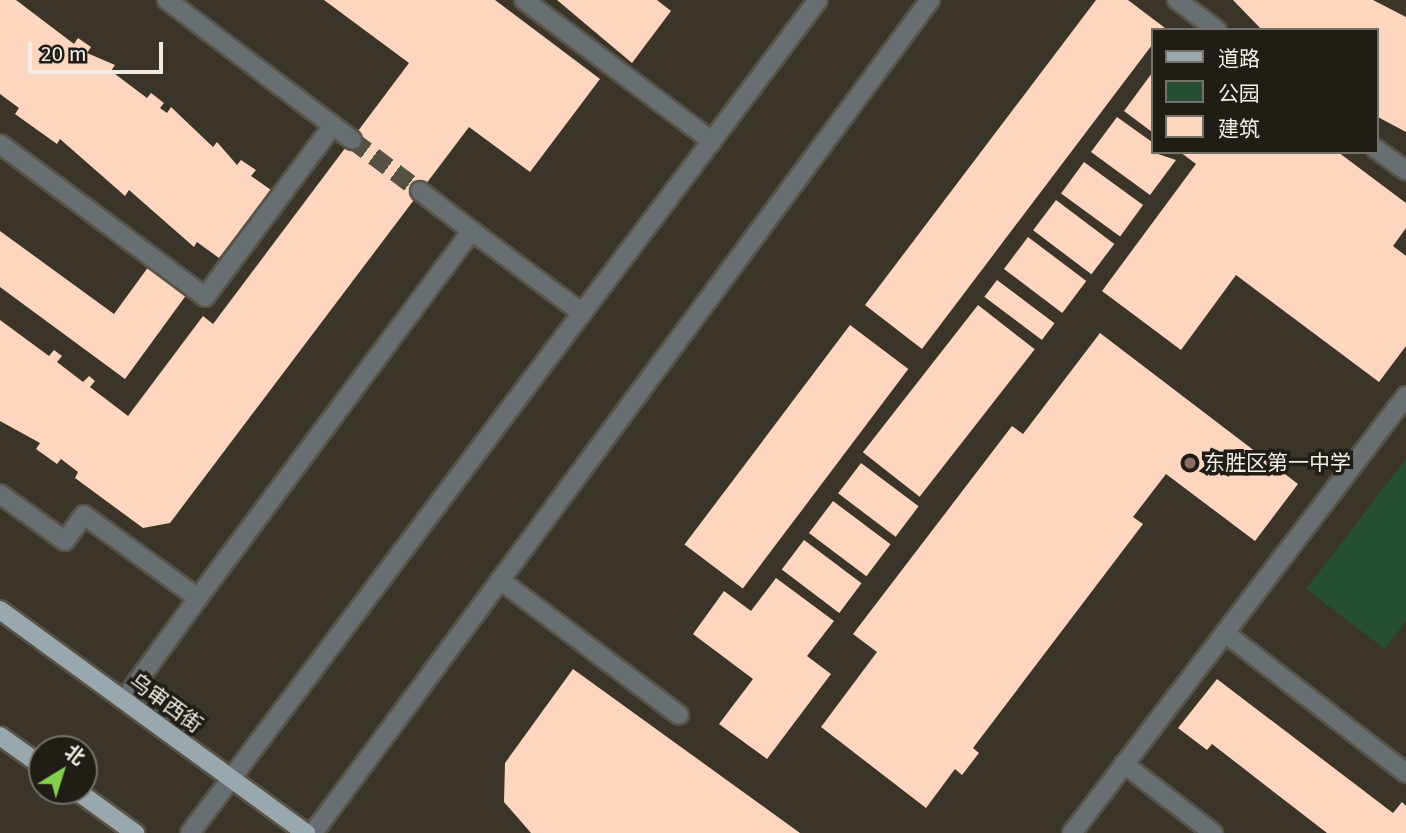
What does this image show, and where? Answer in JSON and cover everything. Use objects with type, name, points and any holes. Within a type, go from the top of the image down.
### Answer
[{"type":"main road","name":"乌审西街","points":[[0,610],[306,833]]},
{"type":"main road","points":[[0,736],[28,756]]},
{"type":"main road","points":[[96,805],[135,833]]},
{"type":"street","points":[[167,0],[352,140]]},
{"type":"street","points":[[524,0],[712,141]]},
{"type":"street","points":[[190,833],[818,0]]},
{"type":"street","points":[[313,833],[930,0]]},
{"type":"street","points":[[1177,0],[1214,28]]},
{"type":"street","points":[[0,144],[205,297],[333,125]]},
{"type":"street","points":[[1378,150],[1406,171]]},
{"type":"street","points":[[420,191],[582,313]]},
{"type":"street","points":[[124,700],[472,231]]},
{"type":"street","points":[[1072,833],[1406,396]]},
{"type":"street","points":[[0,494],[65,541],[83,515],[198,598]]},
{"type":"street","points":[[500,580],[679,715]]},
{"type":"street","points":[[1225,633],[1406,773]]},
{"type":"street","points":[[1124,764],[1213,833]]},
{"type":"green space","points":[[1406,459],[1406,621],[1385,649],[1306,589]]},
{"type":"building","points":[[0,0],[16,0],[74,44],[78,38],[91,47],[87,53],[115,65],[111,71],[147,98],[151,93],[164,103],[160,108],[167,113],[171,107],[213,147],[217,142],[237,165],[241,160],[256,170],[251,176],[271,190],[219,258],[197,242],[194,247],[129,190],[125,196],[60,139],[57,144],[15,114],[19,108],[0,94]]},
{"type":"building","points":[[324,0],[495,0],[600,79],[530,172],[469,127],[170,523],[143,528],[75,478],[78,472],[61,459],[57,464],[36,449],[40,443],[0,421],[0,320],[49,356],[54,350],[62,356],[57,362],[83,382],[89,376],[95,381],[90,387],[128,416],[203,316],[213,324],[409,63]]},
{"type":"building","points":[[557,0],[657,0],[671,11],[632,63]]},
{"type":"building","points":[[1096,0],[1128,0],[1165,28],[1150,28],[1150,48],[922,349],[865,305]]},
{"type":"building","points":[[1233,0],[1373,0],[1406,17],[1406,132],[1378,117],[1378,28],[1260,28]]},
{"type":"building","points":[[1150,76],[1150,130],[1124,111]]},
{"type":"building","points":[[1117,117],[1150,141],[1150,154],[1176,160],[1150,195],[1091,152]]},
{"type":"building","points":[[1183,154],[1341,154],[1406,203],[1406,228],[1393,246],[1406,256],[1406,346],[1379,382],[1236,275],[1181,350],[1102,291],[1196,164]]},
{"type":"building","points":[[1084,162],[1143,205],[1120,236],[1061,194]]},
{"type":"building","points":[[1056,200],[1114,244],[1091,274],[1033,230]]},
{"type":"building","points":[[0,231],[114,314],[149,266],[187,294],[125,379],[0,287]]},
{"type":"building","points":[[1028,237],[1086,281],[1062,313],[1004,269]]},
{"type":"building","points":[[997,280],[1055,323],[1042,340],[984,297]]},
{"type":"building","points":[[978,305],[1035,349],[920,497],[863,452]]},
{"type":"building","points":[[850,325],[908,369],[743,589],[685,545]]},
{"type":"building","points":[[1100,333],[1298,484],[1255,541],[1166,474],[1133,517],[1143,524],[973,748],[979,753],[962,775],[955,769],[926,808],[821,727],[877,652],[853,634],[1012,426],[1023,434]]},
{"type":"building","points":[[861,463],[919,506],[896,537],[838,493]]},
{"type":"building","points":[[833,501],[891,544],[866,576],[809,533]]},
{"type":"building","points":[[804,540],[862,583],[839,613],[782,570]]},
{"type":"building","points":[[776,578],[834,621],[807,656],[831,674],[767,759],[719,724],[753,679],[693,634],[724,591],[751,611]]},
{"type":"building","points":[[573,669],[800,833],[531,833],[504,802],[505,763]]},
{"type":"building","points":[[1217,679],[1393,813],[1402,802],[1406,806],[1406,833],[1327,833],[1212,744],[1207,750],[1178,728]]},
{"type":"tunnel","points":[[352,140],[420,191]]},
{"type":"place","name":"东胜区第一中学","points":[[1190,463]]}]
